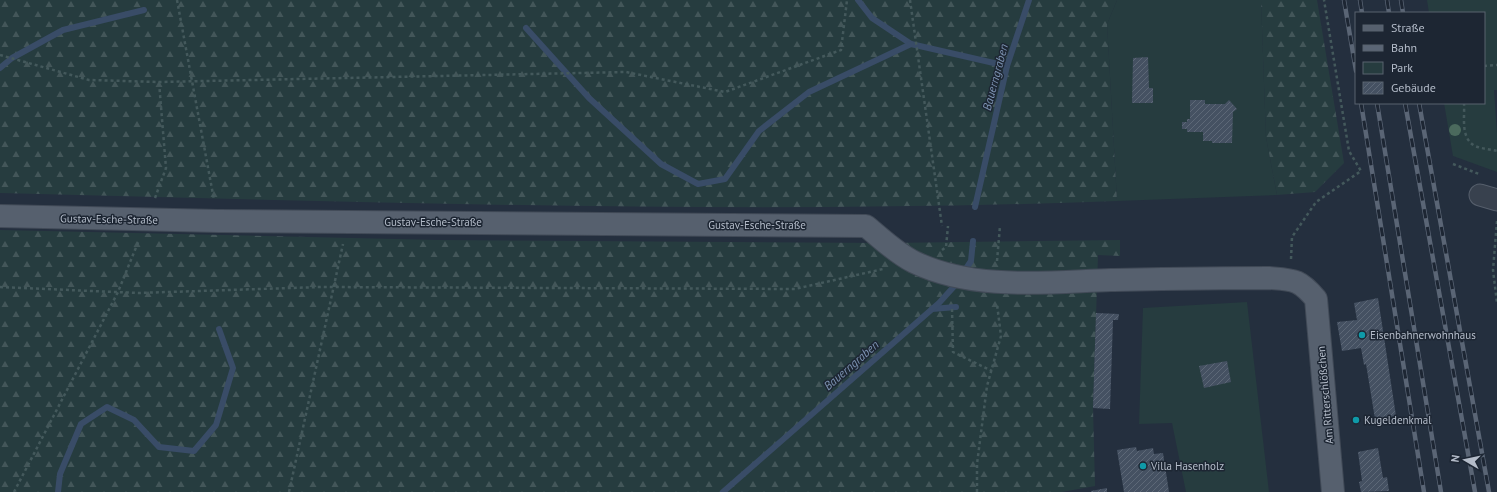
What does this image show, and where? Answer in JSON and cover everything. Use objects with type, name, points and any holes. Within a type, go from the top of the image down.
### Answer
[{"type":"main road","name":"Gustav-Esche-Straße","points":[[0,216],[218,221],[866,226],[894,250],[915,262]]},
{"type":"main road","points":[[915,262],[961,277],[996,281],[1034,282],[1269,278],[1289,279]]},
{"type":"main road","name":"Am Ritterschlößchen","points":[[1289,279],[1300,282],[1316,299],[1333,492]]},
{"type":"path","points":[[177,0],[218,221]]},
{"type":"path","points":[[0,55],[89,80],[159,82],[626,72],[725,92],[841,50],[847,0]]},
{"type":"path","points":[[910,0],[942,226]]},
{"type":"path","points":[[1289,279],[1292,237],[1302,222],[1316,202],[1361,171],[1350,151],[1324,0]]},
{"type":"path","points":[[1485,66],[1497,66]]},
{"type":"path","points":[[14,492],[118,292],[166,168],[159,82]]},
{"type":"path","points":[[1464,104],[1465,135],[1468,141],[1476,146],[1497,151]]},
{"type":"path","points":[[1453,164],[1487,190]]},
{"type":"path","points":[[1497,220],[1493,270],[1497,303]]},
{"type":"path","points":[[289,492],[327,312],[335,287],[347,222]]},
{"type":"path","points":[[0,287],[118,292],[335,287],[795,289],[927,260],[946,247],[948,226]]},
{"type":"path","points":[[977,492],[976,464],[987,386],[1001,336],[995,290],[1000,226]]},
{"type":"path","points":[[952,309],[953,352],[992,371]]},
{"type":"green space","points":[[0,0],[1117,0],[1107,24],[1117,201],[838,207],[558,206],[0,193]]},
{"type":"green space","points":[[1117,0],[1261,0],[1266,137],[1277,195],[1117,201],[1107,24]]},
{"type":"green space","points":[[1261,0],[1317,0],[1344,163],[1315,192],[1277,195],[1266,137]]},
{"type":"green space","points":[[1427,0],[1497,0],[1497,90],[1494,90],[1497,133],[1497,172],[1453,156],[1444,104],[1485,104],[1485,12],[1429,12]]},
{"type":"green space","points":[[0,230],[438,240],[888,243],[1120,240],[1120,256],[1098,255],[1093,408],[1095,486],[1062,492],[0,492]]},
{"type":"green space","points":[[1247,302],[1269,492],[1186,492],[1172,423],[1139,424],[1143,308]]},
{"type":"building","points":[[1148,57],[1149,88],[1153,88],[1153,103],[1132,103],[1133,58]]},
{"type":"building","points":[[1190,100],[1205,100],[1205,104],[1225,104],[1229,100],[1237,109],[1233,112],[1232,143],[1212,143],[1212,141],[1203,141],[1203,132],[1187,132],[1187,129],[1182,129],[1182,122],[1187,122],[1187,119],[1190,119]]},
{"type":"building","name":"Eisenbahnerwohnhaus","points":[[1378,298],[1396,416],[1375,419],[1366,364],[1364,365],[1361,348],[1342,351],[1337,322],[1357,320],[1354,303]]},
{"type":"building","points":[[1096,313],[1119,314],[1118,320],[1113,320],[1110,409],[1093,408]]},
{"type":"building","points":[[1227,361],[1231,382],[1204,388],[1199,366]]},
{"type":"building","name":"Villa Hasenholz","points":[[1136,447],[1137,451],[1153,448],[1154,454],[1163,453],[1169,492],[1124,492],[1117,450]]},
{"type":"building","points":[[1378,448],[1383,478],[1387,477],[1389,491],[1361,492],[1359,482],[1362,481],[1358,452]]},
{"type":"building","points":[[1107,488],[1107,492],[1091,492],[1091,491]]},
{"type":"waterway","points":[[858,0],[872,18],[911,44],[1007,66]]},
{"type":"waterway","name":"Bauerngraben","points":[[975,207],[1007,66],[1029,0]]},
{"type":"waterway","points":[[0,68],[12,58],[63,30],[144,10]]},
{"type":"waterway","points":[[526,28],[589,98],[661,164],[698,184],[725,179],[759,131],[809,92],[911,44]]},
{"type":"waterway","name":"Bauerngraben","points":[[963,273],[971,261],[973,241]]},
{"type":"waterway","name":"Bauerngraben","points":[[723,492],[939,303],[959,281]]},
{"type":"waterway","points":[[932,309],[956,307]]},
{"type":"waterway","points":[[58,492],[60,474],[81,424],[107,407],[134,420],[159,447],[194,451],[216,425],[233,368],[219,329]]},
{"type":"railway","points":[[1344,0],[1355,65]]},
{"type":"railway","points":[[1360,0],[1362,12]]},
{"type":"railway","points":[[1387,0],[1389,12]]},
{"type":"railway","points":[[1401,0],[1403,12]]},
{"type":"railway","points":[[1361,104],[1424,492]]},
{"type":"railway","points":[[1377,104],[1441,492]]},
{"type":"railway","points":[[1405,104],[1475,492]]},
{"type":"railway","points":[[1419,104],[1489,492]]},
{"type":"place","name":"Eisenbahnerwohnhaus","points":[[1362,335]]},
{"type":"place","name":"Kugeldenkmal","points":[[1356,420]]},
{"type":"place","name":"Villa Hasenholz","points":[[1143,466]]}]
